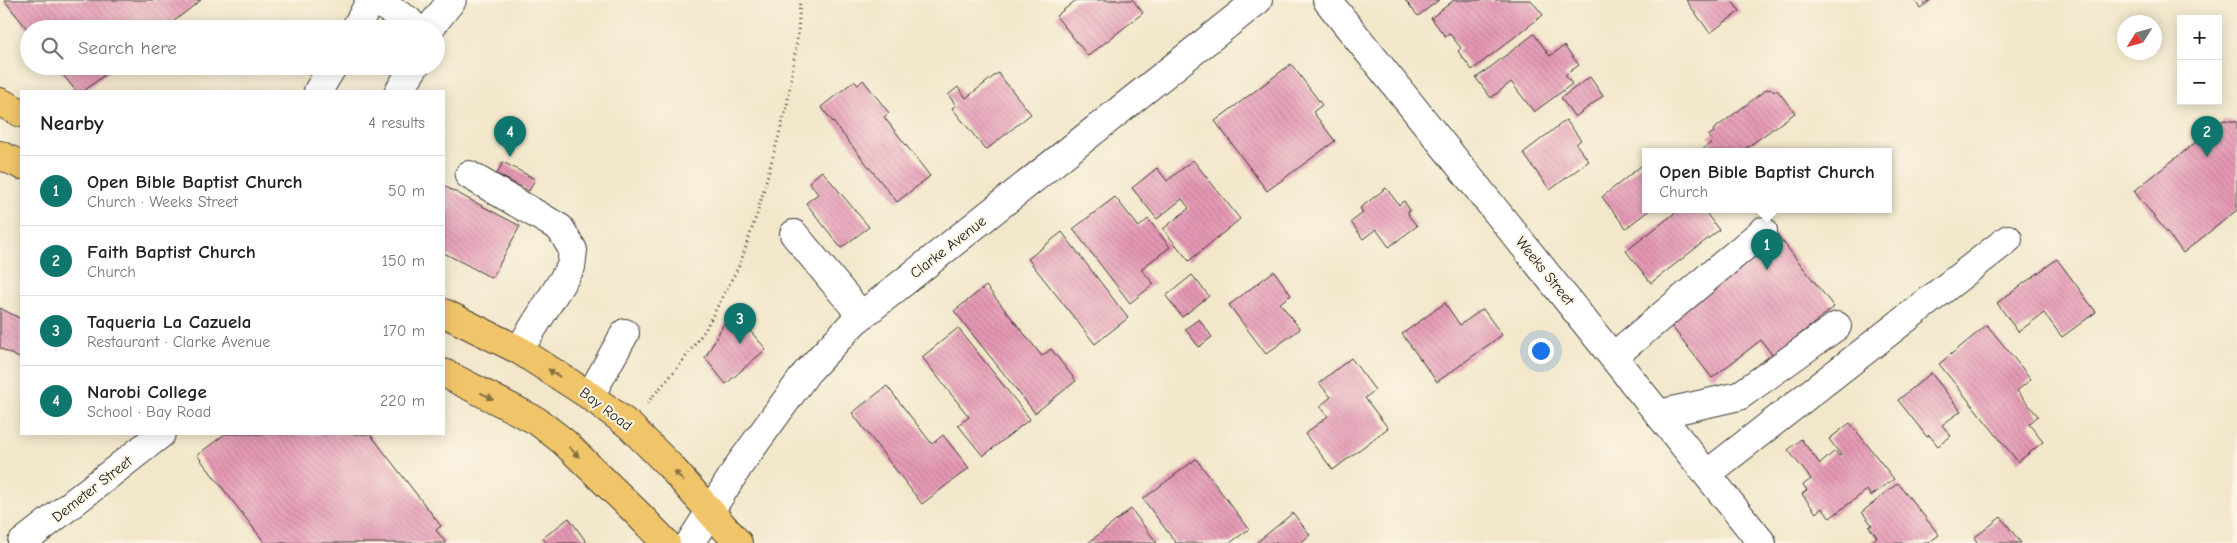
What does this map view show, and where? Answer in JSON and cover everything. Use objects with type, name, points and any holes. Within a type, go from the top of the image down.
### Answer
[{"type":"main road","points":[[0,102],[20,112]]},
{"type":"main road","points":[[0,155],[20,165]]},
{"type":"main road","name":"Bay Road","points":[[445,313],[519,350],[590,396],[629,425],[670,466],[738,543]]},
{"type":"main road","points":[[445,374],[537,421],[564,442],[633,508],[666,543]]},
{"type":"street","points":[[360,20],[372,0],[408,20]]},
{"type":"street","points":[[436,20],[452,0]]},
{"type":"street","name":"Clarke Avenue","points":[[690,543],[740,464],[807,372],[861,316],[1258,0]]},
{"type":"street","name":"Weeks Street","points":[[1327,0],[1762,543]]},
{"type":"street","points":[[319,90],[328,75]]},
{"type":"street","points":[[400,90],[409,75]]},
{"type":"street","points":[[469,175],[560,228],[573,250],[571,267],[519,350]]},
{"type":"street","points":[[1614,356],[1763,231]]},
{"type":"street","points":[[794,234],[861,316]]},
{"type":"street","points":[[1707,474],[2008,239]]},
{"type":"street","points":[[1659,414],[1739,396],[1837,326]]},
{"type":"street","points":[[590,396],[624,333]]},
{"type":"street","name":"Demeter Street","points":[[22,543],[160,435]]},
{"type":"path","points":[[629,425],[680,366],[705,330],[740,264],[757,214],[787,106],[798,34],[800,0]]},
{"type":"building","points":[[4,0],[201,0],[175,20],[20,20]]},
{"type":"building","points":[[1076,0],[1133,0],[1143,13],[1088,56],[1056,16]]},
{"type":"building","points":[[1405,0],[1439,0],[1418,16]]},
{"type":"building","points":[[1454,0],[1531,0],[1543,15],[1472,70],[1458,51],[1461,48],[1449,33],[1445,36],[1431,18]]},
{"type":"building","points":[[1686,0],[1731,0],[1740,11],[1710,33]]},
{"type":"building","points":[[1914,0],[1931,0],[1920,8]]},
{"type":"building","points":[[1534,34],[1550,56],[1564,46],[1579,65],[1565,75],[1572,84],[1534,112],[1511,82],[1491,98],[1476,78]]},
{"type":"building","points":[[1291,64],[1322,105],[1313,112],[1335,141],[1267,191],[1215,121]]},
{"type":"building","points":[[998,73],[1031,114],[986,150],[952,108],[956,105],[948,95],[958,87],[966,98]]},
{"type":"building","points":[[63,75],[104,75],[85,90],[75,90]]},
{"type":"building","points":[[1590,77],[1603,96],[1575,117],[1561,98]]},
{"type":"building","points":[[863,80],[889,113],[884,117],[930,176],[897,202],[821,107],[854,81],[858,85]]},
{"type":"building","points":[[1767,89],[1778,91],[1795,113],[1746,148],[1704,148],[1712,142],[1708,136],[1714,132],[1713,130]]},
{"type":"building","points":[[1566,120],[1581,140],[1576,144],[1589,161],[1550,190],[1523,153]]},
{"type":"building","points":[[2224,120],[2237,122],[2237,210],[2183,253],[2134,191]]},
{"type":"building","points":[[1193,160],[1240,219],[1189,261],[1163,229],[1189,208],[1182,199],[1157,219],[1132,188],[1157,168],[1167,181]]},
{"type":"building","points":[[503,162],[535,179],[529,191],[497,174]]},
{"type":"building","points":[[1642,165],[1642,213],[1646,213],[1626,228],[1602,197]]},
{"type":"building","points":[[822,171],[869,227],[841,248],[806,203],[818,194],[809,182]]},
{"type":"building","points":[[445,187],[520,226],[492,278],[445,254]]},
{"type":"building","points":[[1386,188],[1399,205],[1404,201],[1410,210],[1408,212],[1409,216],[1417,226],[1389,247],[1376,229],[1363,239],[1351,222],[1363,213],[1360,208]]},
{"type":"building","points":[[1115,197],[1139,227],[1148,219],[1170,247],[1141,269],[1154,284],[1130,303],[1073,229]]},
{"type":"building","points":[[1675,213],[1706,213],[1719,230],[1651,283],[1626,251]]},
{"type":"building","points":[[1062,232],[1128,318],[1095,344],[1028,259]]},
{"type":"building","points":[[1776,233],[1834,307],[1773,356],[1761,340],[1712,378],[1666,319]]},
{"type":"building","points":[[2057,259],[2096,312],[2062,337],[2044,313],[2018,332],[1997,303]]},
{"type":"building","points":[[1274,271],[1291,295],[1280,303],[1300,329],[1266,354],[1229,305]]},
{"type":"building","points":[[1192,275],[1209,296],[1182,317],[1166,296]]},
{"type":"building","points":[[986,286],[1042,356],[1051,349],[1076,381],[1035,413],[954,311]]},
{"type":"building","points":[[1445,303],[1460,325],[1483,309],[1502,335],[1437,382],[1402,334]]},
{"type":"building","points":[[0,308],[20,318],[20,358],[0,348]]},
{"type":"building","points":[[735,314],[766,349],[726,384],[705,358],[725,322]]},
{"type":"building","points":[[1199,319],[1212,337],[1199,347],[1185,329]]},
{"type":"building","points":[[1987,325],[2031,379],[2017,391],[2038,416],[2029,424],[2043,442],[2018,462],[1939,364]]},
{"type":"building","points":[[958,328],[1030,419],[983,456],[958,425],[969,417],[922,357]]},
{"type":"building","points":[[1351,358],[1375,390],[1365,398],[1388,428],[1333,470],[1305,434],[1328,416],[1320,406],[1331,397],[1319,383]]},
{"type":"building","points":[[1931,373],[1961,411],[1942,425],[1951,436],[1938,446],[1929,435],[1927,437],[1898,400]]},
{"type":"building","points":[[887,386],[932,444],[943,435],[969,468],[922,504],[852,413]]},
{"type":"building","points":[[1850,423],[1894,479],[1871,496],[1867,490],[1830,518],[1822,508],[1816,513],[1802,494],[1807,490],[1803,485],[1811,479],[1788,450],[1801,439],[1820,464],[1835,451],[1839,456],[1841,455],[1829,439]]},
{"type":"building","points":[[224,435],[371,435],[441,526],[436,530],[446,543],[265,543],[197,455]]},
{"type":"building","points":[[1196,459],[1249,529],[1230,543],[1176,543],[1143,499]]},
{"type":"building","points":[[1898,483],[1939,535],[1928,543],[1870,543],[1877,537],[1869,527],[1872,525],[1862,512]]},
{"type":"building","points":[[1131,509],[1157,543],[1088,543]]},
{"type":"building","points":[[1293,513],[1310,535],[1300,543],[1256,543]]},
{"type":"building","points":[[2001,517],[2021,543],[1978,543],[1974,538]]},
{"type":"building","points":[[569,518],[587,543],[547,543],[543,538]]},
{"type":"place","name":"Narobi College","points":[[510,157]]},
{"type":"place","name":"Faith Baptist Church","points":[[2207,157]]},
{"type":"place","name":"Open Bible Baptist Church","points":[[1767,270]]},
{"type":"place","name":"Taqueria La Cazuela","points":[[740,344]]}]
